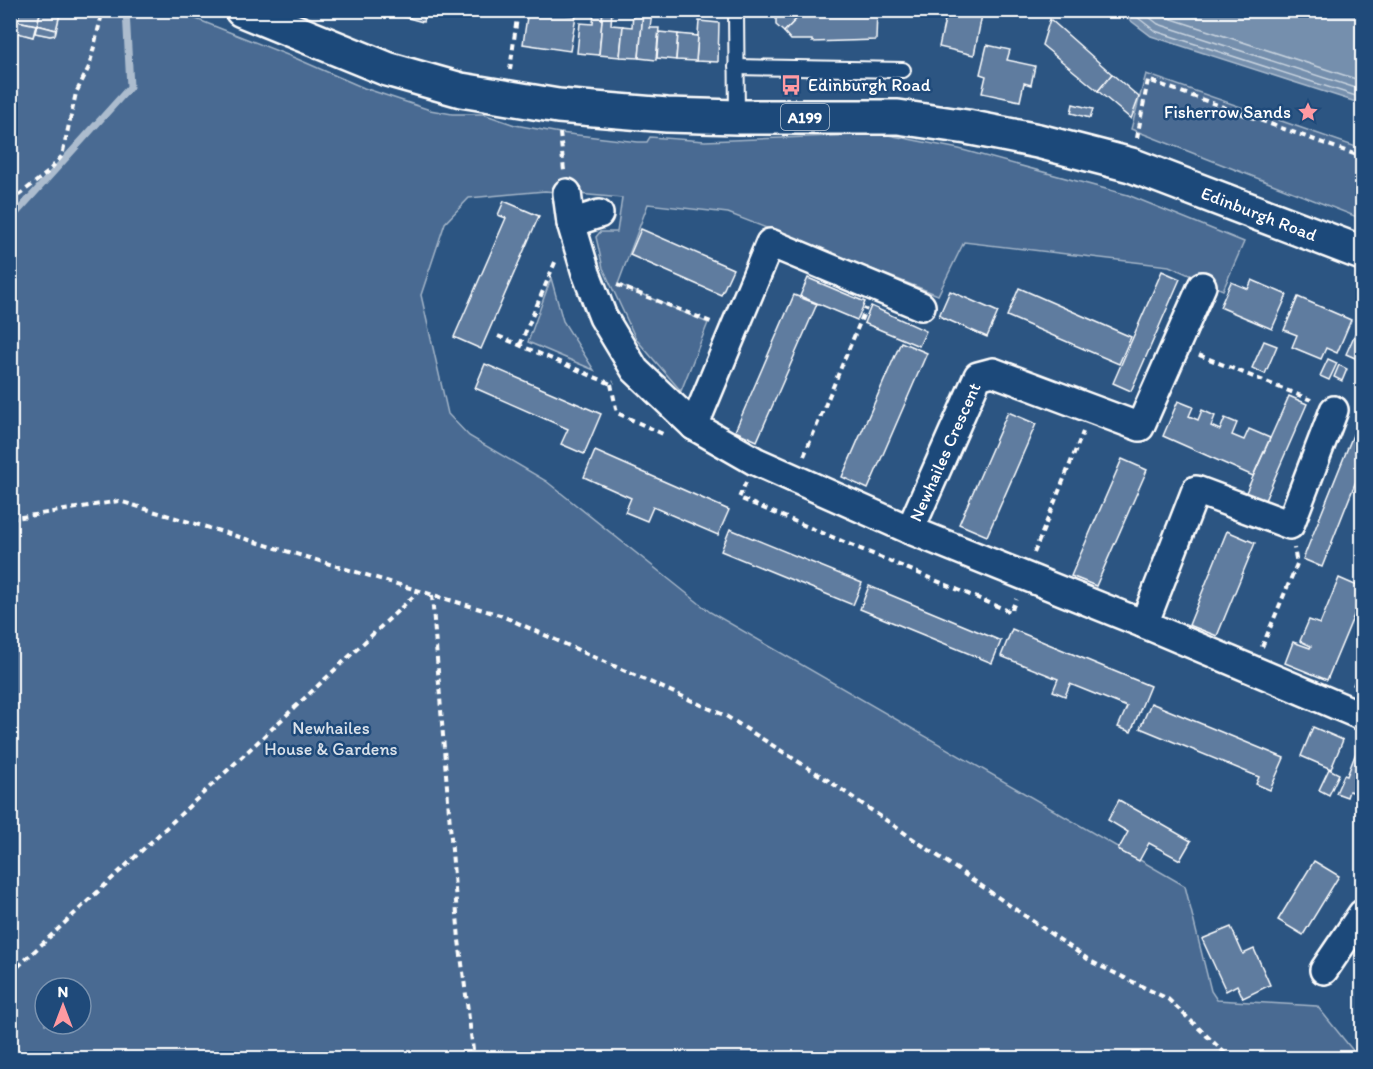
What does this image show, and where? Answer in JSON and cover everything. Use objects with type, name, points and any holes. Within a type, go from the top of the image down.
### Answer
[{"type":"main road","name":"Edinburgh Road","points":[[242,10],[387,69],[461,90],[558,106],[657,114],[736,117],[898,117],[967,127],[1038,141],[1131,165],[1362,253]]},
{"type":"street","name":"Newhailes Crescent","points":[[567,193],[571,223],[586,273],[603,317],[635,370],[694,426],[755,461],[910,530],[1144,624],[1362,716]]},
{"type":"street","points":[[571,223],[599,214]]},
{"type":"street","points":[[694,426],[770,243],[921,306]]},
{"type":"street","name":"Newhailes Crescent","points":[[910,530],[978,376],[993,372],[1140,427],[1202,286]]},
{"type":"street","points":[[1144,624],[1196,490],[1290,525],[1334,410]]},
{"type":"street","points":[[1324,969],[1362,914]]},
{"type":"lane","points":[[736,10],[736,117]]},
{"type":"lane","points":[[736,67],[903,70]]},
{"type":"path","points":[[10,202],[56,165],[62,156],[76,93],[89,67],[103,10]]},
{"type":"path","points":[[506,97],[518,10]]},
{"type":"path","points":[[1131,165],[1148,80],[1362,157]]},
{"type":"path","points":[[558,106],[567,193]]},
{"type":"path","points":[[520,345],[571,223]]},
{"type":"path","points":[[586,273],[734,331]]},
{"type":"path","points":[[794,478],[875,287]]},
{"type":"path","points":[[498,336],[611,384]]},
{"type":"path","points":[[1176,345],[1334,410]]},
{"type":"path","points":[[611,384],[635,370]]},
{"type":"path","points":[[611,384],[616,413],[680,441],[694,426]]},
{"type":"path","points":[[1025,576],[1092,409]]},
{"type":"path","points":[[739,498],[1011,612]]},
{"type":"path","points":[[10,519],[119,501],[500,615],[726,716],[829,781],[1092,962],[1168,999],[1230,1059]]},
{"type":"path","points":[[1252,669],[1297,564],[1290,525]]},
{"type":"path","points":[[10,974],[419,591]]},
{"type":"path","points":[[432,595],[459,940],[474,1059]]},
{"type":"green space","name":"Newhailes House & Gardens","points":[[61,11],[176,11],[364,88],[430,110],[452,114],[483,114],[515,125],[638,142],[647,142],[650,137],[705,141],[883,134],[959,149],[1128,195],[1244,242],[1223,290],[1169,266],[964,242],[938,295],[728,213],[648,204],[618,284],[708,323],[681,391],[636,339],[603,268],[596,237],[600,232],[617,232],[622,198],[545,191],[469,198],[445,223],[421,295],[448,414],[469,436],[546,481],[710,612],[1185,886],[1211,991],[1217,1000],[1317,1006],[1359,1058],[11,1058],[10,31],[33,37],[37,25],[35,33],[55,35]]},
{"type":"green space","points":[[1146,74],[1362,149],[1362,219],[1131,129]]},
{"type":"green space","points":[[551,278],[563,321],[594,370],[528,342]]},
{"type":"water","points":[[1118,11],[1362,11],[1362,104],[1151,36]]},
{"type":"building","points":[[10,10],[20,10],[17,21],[10,19]]},
{"type":"building","points":[[20,10],[41,10],[37,25],[17,21]]},
{"type":"building","points":[[41,10],[61,10],[56,30],[37,25]]},
{"type":"building","points":[[379,10],[426,10],[423,22]]},
{"type":"building","points":[[474,10],[508,10],[507,16]]},
{"type":"building","points":[[528,10],[564,10],[563,14],[576,16],[570,51],[523,44]]},
{"type":"building","points":[[594,10],[603,10],[599,55],[577,53],[580,23],[593,24]]},
{"type":"building","points":[[603,10],[612,10],[611,25],[623,26],[620,57],[599,55]]},
{"type":"building","points":[[776,10],[805,10],[784,32],[776,25]]},
{"type":"building","points":[[805,10],[877,10],[876,40],[812,42],[812,40],[791,40],[784,32]]},
{"type":"building","points":[[947,10],[961,10],[982,15],[974,55],[939,47]]},
{"type":"building","points":[[633,12],[643,13],[639,58],[620,57],[623,26],[632,27]]},
{"type":"building","points":[[643,13],[652,13],[650,28],[659,28],[656,60],[639,58]]},
{"type":"building","points":[[10,19],[17,21],[14,32],[10,31]]},
{"type":"building","points":[[1050,19],[1112,74],[1098,91],[1042,45]]},
{"type":"building","points":[[17,21],[36,25],[33,37],[14,32]]},
{"type":"building","points":[[699,21],[719,23],[718,62],[696,61]]},
{"type":"building","points":[[37,25],[56,30],[55,35],[35,33]]},
{"type":"building","points":[[659,32],[678,34],[676,60],[657,58]]},
{"type":"building","points":[[678,34],[698,36],[696,61],[676,60]]},
{"type":"building","points":[[987,45],[1010,50],[1007,60],[1035,66],[1031,85],[1024,83],[1020,101],[982,93],[986,76],[980,74]]},
{"type":"building","points":[[1112,74],[1139,97],[1131,119],[1098,91]]},
{"type":"building","points":[[1073,104],[1093,109],[1090,118],[1071,113]]},
{"type":"building","points":[[504,201],[539,216],[481,349],[454,337],[506,218],[498,215]]},
{"type":"building","points":[[641,229],[733,269],[721,295],[630,255]]},
{"type":"building","points":[[1162,271],[1180,279],[1131,391],[1113,383]]},
{"type":"building","points":[[808,278],[865,302],[857,320],[800,296]]},
{"type":"building","points":[[1252,280],[1287,295],[1272,329],[1220,307],[1231,282],[1248,289]]},
{"type":"building","points":[[1019,288],[1131,337],[1119,364],[1007,316]]},
{"type":"building","points":[[950,291],[998,312],[987,337],[939,316]]},
{"type":"building","points":[[794,295],[817,304],[757,441],[735,431]]},
{"type":"building","points":[[1298,297],[1351,320],[1337,353],[1326,348],[1321,359],[1292,347],[1297,335],[1284,330]]},
{"type":"building","points":[[871,306],[926,331],[919,346],[864,323]]},
{"type":"building","points":[[1359,325],[1362,327],[1362,361],[1346,354]]},
{"type":"building","points":[[1264,341],[1277,346],[1265,374],[1252,368]]},
{"type":"building","points":[[901,342],[927,353],[868,489],[842,477]]},
{"type":"building","points":[[1328,359],[1337,363],[1329,380],[1320,376]]},
{"type":"building","points":[[485,364],[601,414],[584,454],[561,444],[568,429],[475,388]]},
{"type":"building","points":[[1339,365],[1347,369],[1342,381],[1334,377]]},
{"type":"building","points":[[1289,396],[1307,404],[1262,507],[1243,499]]},
{"type":"building","points":[[1178,401],[1193,407],[1189,416],[1198,420],[1202,410],[1215,416],[1211,426],[1220,430],[1225,418],[1237,423],[1232,435],[1244,440],[1249,429],[1270,438],[1253,476],[1163,436]]},
{"type":"building","points":[[1008,412],[1036,424],[987,536],[959,524]]},
{"type":"building","points":[[1359,420],[1362,421],[1362,466],[1322,567],[1303,559]]},
{"type":"building","points":[[595,451],[729,510],[718,535],[653,507],[647,521],[625,512],[631,498],[584,477]]},
{"type":"building","points":[[1122,459],[1147,470],[1096,586],[1071,576]]},
{"type":"building","points":[[730,529],[862,583],[853,605],[721,551]]},
{"type":"building","points":[[1227,531],[1255,543],[1217,636],[1189,625]]},
{"type":"building","points":[[1339,578],[1362,588],[1362,596],[1327,680],[1285,663],[1293,642],[1310,648],[1311,646],[1300,641],[1309,620],[1320,624]]},
{"type":"building","points":[[869,586],[1001,641],[992,663],[860,609]]},
{"type":"building","points":[[1012,629],[1150,686],[1131,732],[1118,727],[1127,707],[1070,684],[1065,696],[1053,691],[1058,679],[1001,656]]},
{"type":"building","points":[[1151,703],[1284,758],[1270,790],[1256,784],[1259,777],[1140,728]]},
{"type":"building","points":[[1313,727],[1343,740],[1331,769],[1301,756]]},
{"type":"building","points":[[1357,750],[1362,752],[1362,787],[1359,785],[1356,793],[1349,791],[1347,797],[1336,793],[1344,775],[1347,776]]},
{"type":"building","points":[[1329,769],[1339,774],[1329,795],[1319,790]]},
{"type":"building","points":[[1119,800],[1191,841],[1180,860],[1149,843],[1139,861],[1118,850],[1128,832],[1108,820]]},
{"type":"building","points":[[1314,861],[1339,876],[1303,935],[1278,920]]},
{"type":"building","points":[[1231,927],[1243,954],[1254,949],[1270,985],[1243,998],[1237,985],[1226,991],[1202,939]]},
{"type":"waterway","points":[[10,220],[130,87],[126,10]]},
{"type":"place","name":"Edinburgh Road","points":[[791,85]]},
{"type":"place","name":"Fisherrow Sands","points":[[1308,112]]}]
